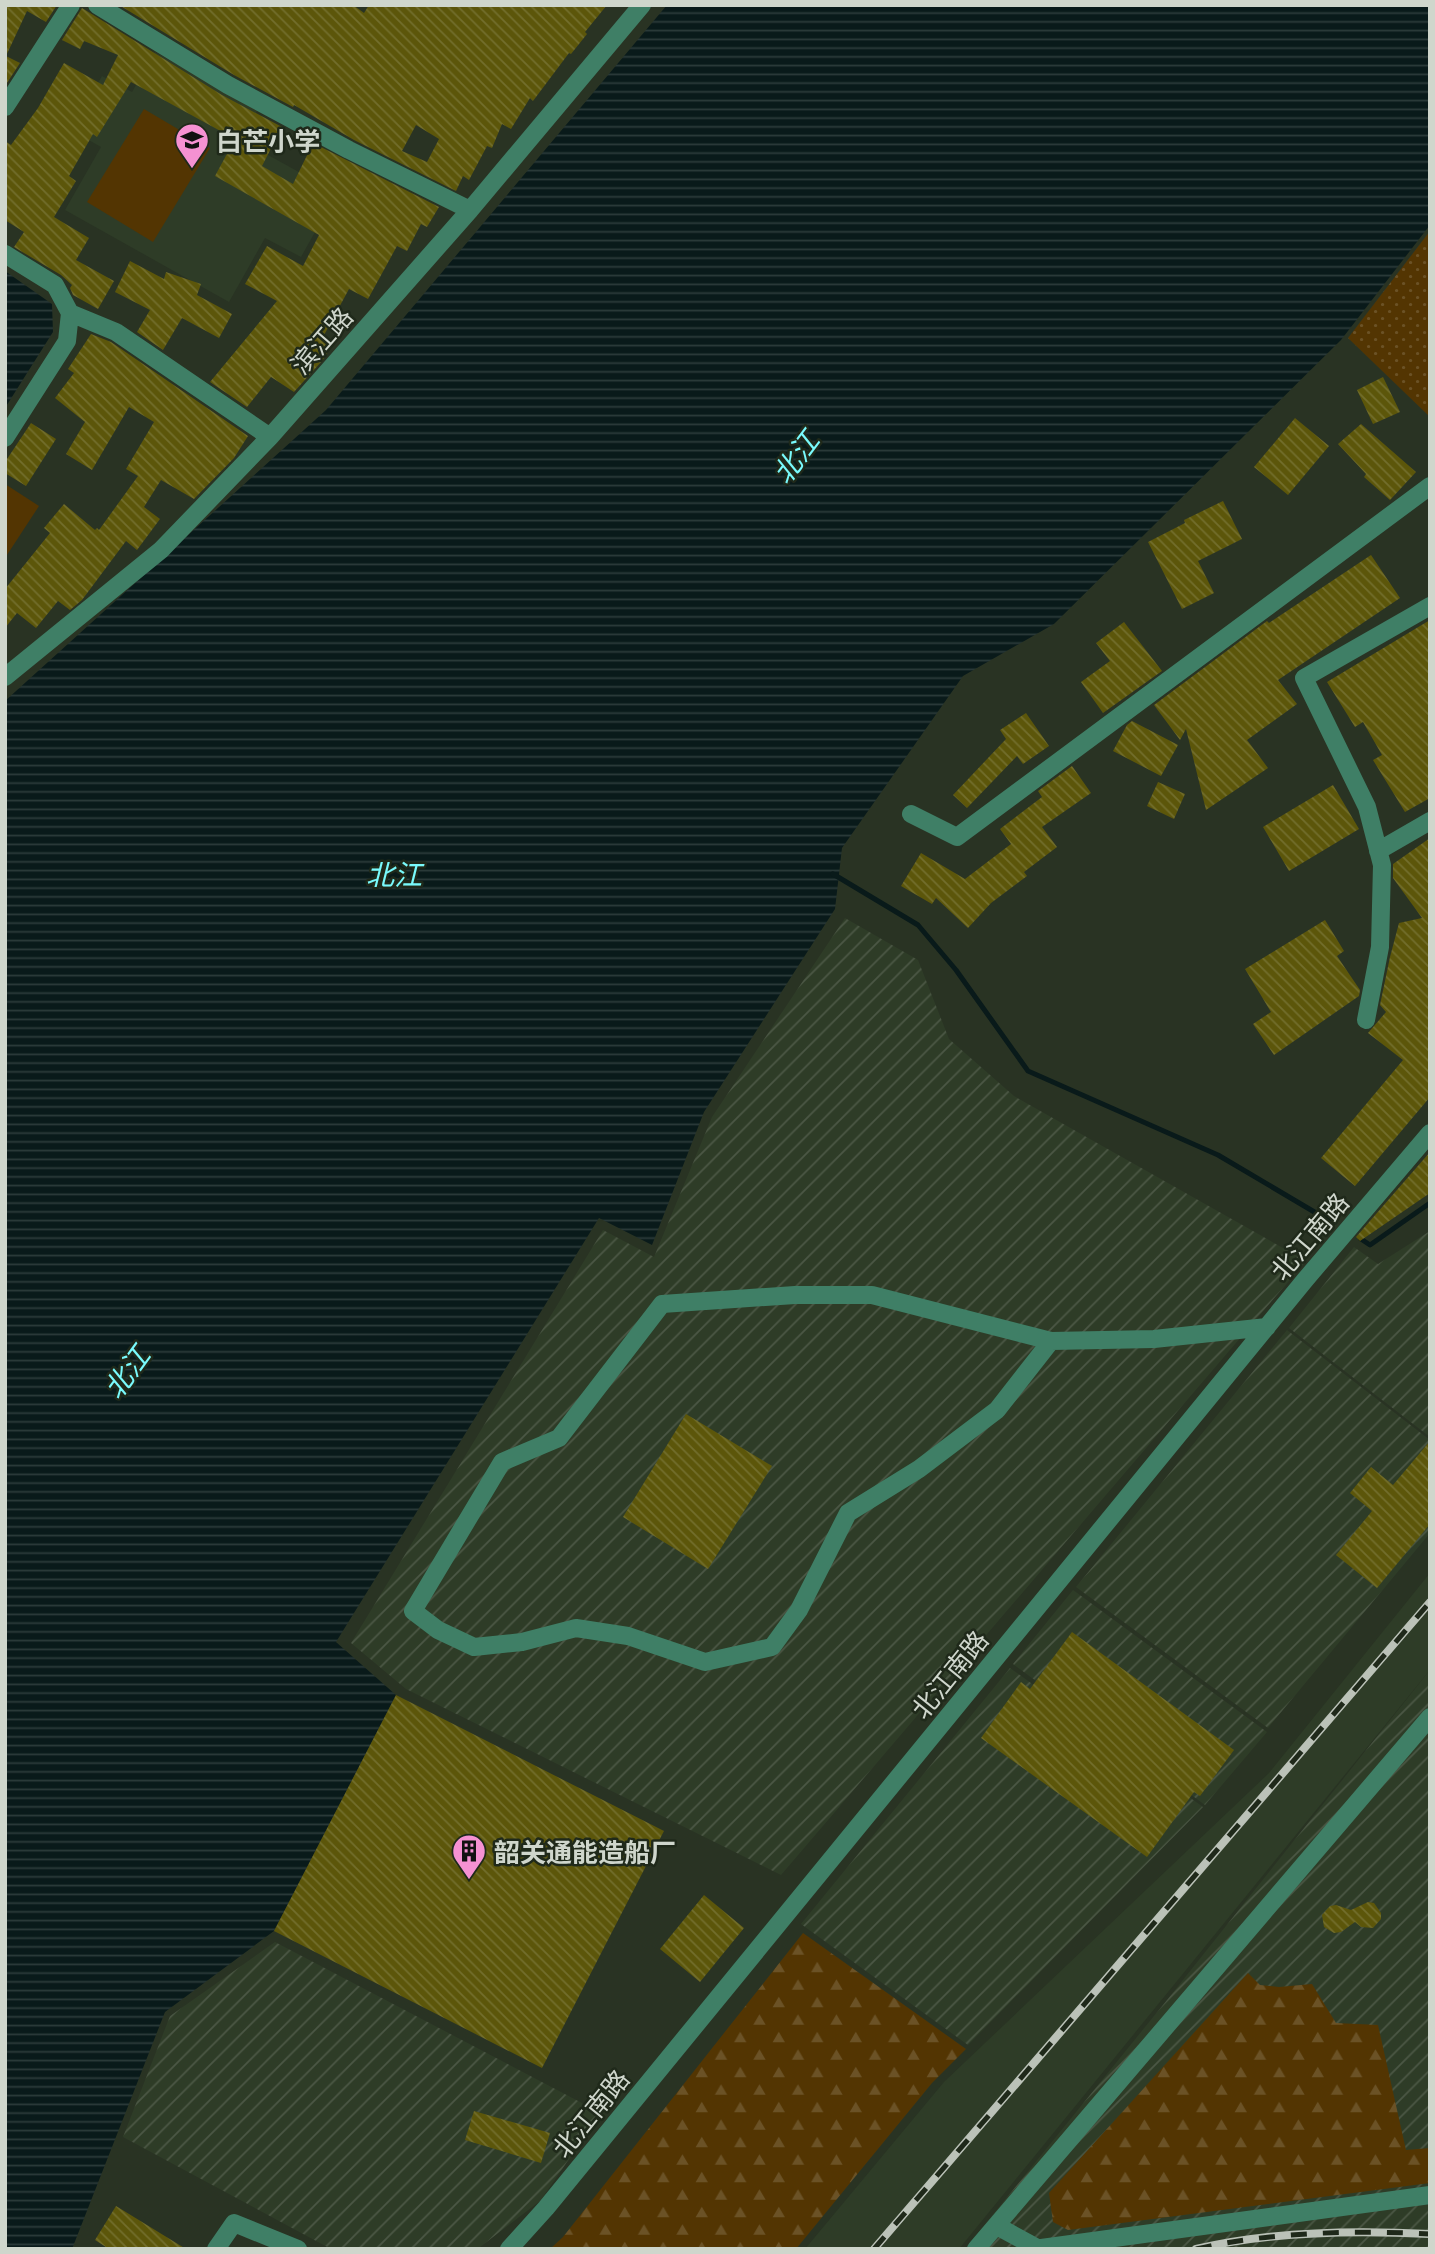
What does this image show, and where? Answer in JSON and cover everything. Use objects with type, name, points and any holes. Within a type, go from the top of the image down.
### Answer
[{"type":"street","points":[[5,107],[71,5]]},
{"type":"street","points":[[97,5],[228,85],[349,150],[470,210]]},
{"type":"street","name":"滨江路","points":[[5,677],[161,550],[270,438],[470,210],[642,5]]},
{"type":"street","points":[[5,254],[55,285],[70,313],[67,341],[5,438]]},
{"type":"street","points":[[70,313],[116,332],[270,438]]},
{"type":"street","points":[[911,814],[957,837],[1430,486]]},
{"type":"street","points":[[1366,1020],[1380,947],[1382,865],[1367,807],[1304,678],[1430,606]]},
{"type":"street","points":[[1378,850],[1430,821]]},
{"type":"street","name":"北江南路","points":[[509,2249],[555,2198],[1267,1327],[1430,1133]]},
{"type":"street","points":[[1051,1341],[997,1409],[919,1469],[848,1513],[799,1610],[772,1647],[705,1662],[628,1636],[576,1628],[522,1642],[474,1647],[438,1630],[413,1611],[502,1462],[559,1438],[662,1304],[795,1295],[872,1295],[1051,1341],[1154,1339],[1267,1327]]},
{"type":"street","points":[[976,2249],[1430,1717]]},
{"type":"street","points":[[998,2226],[1035,2248],[1430,2195]]},
{"type":"street","points":[[216,2249],[234,2223],[298,2249]]},
{"type":"shaded area","name":"白芒小学","points":[[155,52],[258,109],[241,140],[337,193],[301,257],[265,238],[229,302],[65,210],[101,147],[71,130],[102,76],[132,92]]},
{"type":"shaded area","points":[[845,918],[918,960],[949,1039],[1014,1096],[1306,1261],[781,1875],[406,1689],[351,1643],[603,1230],[654,1257],[712,1117]]},
{"type":"shaded area","points":[[1430,1231],[1430,1437],[1289,1328],[1354,1247],[1378,1264]]},
{"type":"shaded area","points":[[1287,1330],[1430,1440],[1430,1533],[1268,1728],[1076,1587]]},
{"type":"shaded area","points":[[1430,1573],[1430,1670],[959,2249],[805,2249],[944,2082],[1269,1773]]},
{"type":"shaded area","points":[[1073,1590],[1267,1732],[1205,1805],[1013,1664]]},
{"type":"shaded area","points":[[1010,1668],[1203,1807],[968,2045],[801,1924]]},
{"type":"shaded area","points":[[1430,1670],[1430,2249],[965,2249],[1167,2000]]},
{"type":"shaded area","points":[[275,1942],[601,2113],[540,2201],[480,2247],[331,2249],[123,2137],[170,2016]]},
{"type":"green space","points":[[144,109],[210,148],[153,242],[87,202]]},
{"type":"green space","points":[[1430,231],[1430,417],[1348,338]]},
{"type":"green space","points":[[5,484],[39,506],[5,558]]},
{"type":"green space","points":[[803,1933],[966,2049],[932,2083],[796,2249],[550,2249],[563,2237]]},
{"type":"green space","points":[[1248,1973],[1260,1985],[1279,1987],[1312,1984],[1336,2023],[1378,2025],[1406,2150],[1430,2148],[1430,2183],[1068,2230],[1053,2222],[1049,2193]]},
{"type":"water","name":"北江","points":[[667,5],[1430,5],[1430,225],[1341,340],[1054,624],[963,676],[842,848],[835,909],[704,1112],[652,1245],[599,1218],[336,1642],[396,1695],[274,1931],[165,2012],[72,2249],[5,2249],[5,701],[326,410]]},
{"type":"water","points":[[5,271],[52,304],[53,332],[5,408]]},
{"type":"building","points":[[5,5],[57,5],[46,22],[27,11],[6,56],[20,63],[5,86]]},
{"type":"building","points":[[119,5],[353,5],[364,13],[369,5],[607,5],[533,101],[530,98],[511,129],[502,124],[492,148],[487,146],[469,180],[463,176],[456,191],[234,75]],"holes":[[[416,125],[439,139],[427,162],[402,151]]]},
{"type":"building","points":[[82,8],[222,95],[282,127],[262,166],[293,184],[313,143],[439,207],[427,227],[421,224],[407,251],[397,246],[368,299],[349,289],[323,337],[333,344],[322,361],[294,392],[271,377],[247,407],[210,382],[277,301],[245,284],[267,246],[303,266],[319,235],[215,176],[235,139],[131,82],[97,137],[93,134],[69,176],[76,181],[54,217],[89,238],[76,260],[114,281],[98,309],[73,295],[70,288],[72,285],[61,275],[14,247],[24,232],[5,220],[5,141],[11,145],[38,108],[64,63],[103,85],[118,55],[84,41],[80,49],[62,40]]},
{"type":"building","points":[[130,261],[164,279],[166,272],[201,284],[197,295],[232,314],[219,338],[182,318],[163,350],[137,332],[150,310],[115,292]]},
{"type":"building","points":[[91,334],[111,342],[248,436],[234,458],[194,499],[161,480],[144,507],[160,519],[137,550],[126,541],[82,600],[70,610],[58,601],[36,628],[17,613],[5,628],[5,589],[50,533],[44,528],[64,504],[95,530],[99,530],[138,476],[126,469],[154,422],[129,407],[92,470],[66,454],[85,422],[55,398],[74,373],[68,369]]},
{"type":"building","points":[[1383,377],[1400,412],[1373,424],[1357,390]]},
{"type":"building","points":[[1295,418],[1329,446],[1288,495],[1254,467]]},
{"type":"building","points":[[31,423],[56,439],[26,486],[5,473],[5,462]]},
{"type":"building","points":[[1361,424],[1416,472],[1390,500],[1364,477],[1366,474],[1338,444]]},
{"type":"building","points":[[1223,501],[1242,539],[1198,561],[1214,593],[1182,609],[1148,542]]},
{"type":"building","points":[[1371,555],[1400,598],[1278,680],[1297,704],[1247,740],[1268,768],[1206,810],[1186,729],[1180,740],[1154,705],[1267,621],[1269,623]]},
{"type":"building","points":[[1430,620],[1430,798],[1405,812],[1373,760],[1382,755],[1363,722],[1355,727],[1327,682]]},
{"type":"building","points":[[1124,622],[1162,671],[1103,713],[1081,682],[1110,661],[1096,643]]},
{"type":"building","points":[[1026,713],[1049,746],[1023,764],[1017,756],[967,808],[953,795],[1006,739],[1000,730]]},
{"type":"building","points":[[1132,721],[1178,745],[1161,776],[1113,751]]},
{"type":"building","points":[[1072,766],[1091,793],[1042,827],[1057,847],[1024,872],[1027,876],[991,903],[968,928],[936,898],[932,904],[901,886],[921,853],[965,879],[1011,844],[1000,829],[1042,797],[1038,791]]},
{"type":"building","points":[[1158,782],[1185,794],[1174,819],[1147,806]]},
{"type":"building","points":[[1333,785],[1359,829],[1289,871],[1263,827]]},
{"type":"building","points":[[1430,838],[1430,1097],[1355,1186],[1321,1158],[1403,1060],[1368,1033],[1386,1012],[1380,1005],[1399,923],[1422,918],[1393,878],[1393,864]]},
{"type":"building","points":[[1325,920],[1344,951],[1337,956],[1360,990],[1359,996],[1274,1055],[1253,1024],[1271,1012],[1245,969]]},
{"type":"building","points":[[1430,1152],[1430,1193],[1360,1241],[1356,1237]]},
{"type":"building","points":[[686,1414],[772,1466],[708,1569],[623,1517]]},
{"type":"building","points":[[1430,1441],[1430,1524],[1377,1588],[1336,1555],[1372,1511],[1350,1493],[1371,1467],[1393,1485]]},
{"type":"building","points":[[1072,1632],[1234,1750],[1200,1796],[1194,1792],[1147,1857],[981,1738],[1021,1682],[1030,1689]]},
{"type":"building","name":"韶关通能造船厂","points":[[396,1695],[664,1831],[542,2068],[274,1931]]},
{"type":"building","points":[[704,1895],[744,1928],[700,1982],[660,1949]]},
{"type":"building","points":[[1368,1902],[1374,1903],[1381,1913],[1381,1919],[1373,1928],[1361,1927],[1355,1922],[1341,1932],[1334,1933],[1324,1927],[1322,1915],[1330,1906],[1336,1905],[1351,1910]]},
{"type":"building","points":[[474,2111],[550,2133],[541,2163],[465,2140]]},
{"type":"building","points":[[116,2206],[186,2249],[109,2249],[95,2240]]},
{"type":"waterway","points":[[833,874],[918,925],[956,970],[1028,1071],[1218,1155],[1333,1223]]},
{"type":"waterway","points":[[1361,1239],[1370,1245],[1430,1203]]},
{"type":"railway","points":[[874,2249],[1430,1602]]},
{"type":"railway","points":[[1196,2249],[1253,2239],[1312,2234],[1430,2234]]},
{"type":"place","name":"白芒小学","points":[[192,170]]},
{"type":"place","name":"韶关通能造船厂","points":[[469,1881]]}]
